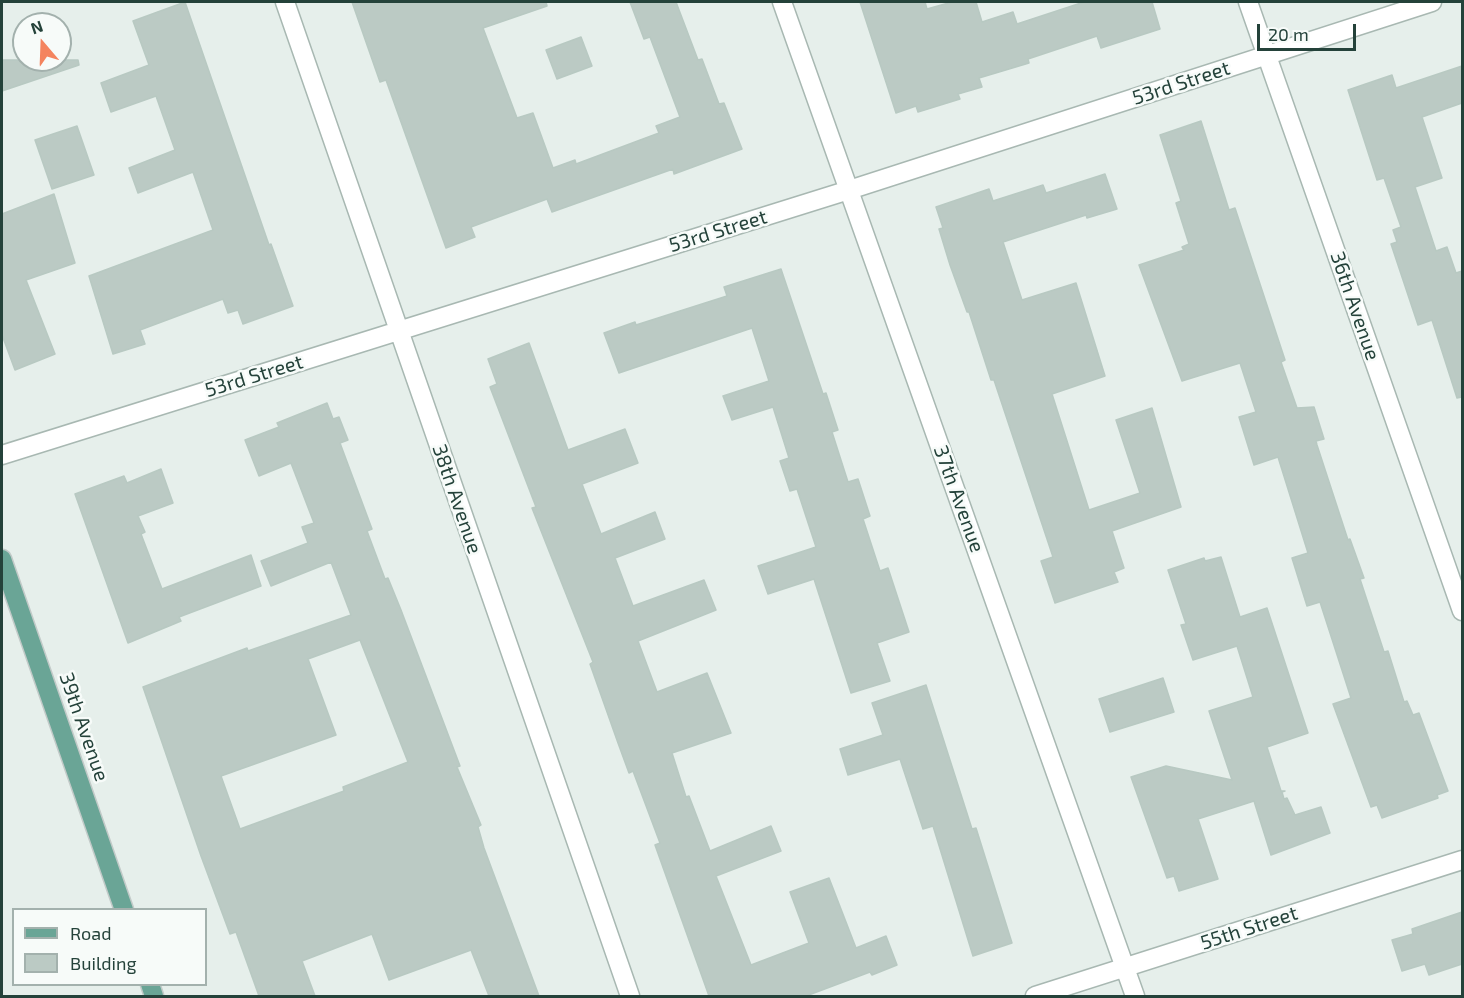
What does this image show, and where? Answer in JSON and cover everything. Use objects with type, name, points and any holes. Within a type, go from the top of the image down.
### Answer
[{"type":"main road","name":"39th Avenue","points":[[2,559],[124,908]]},
{"type":"street","name":"38th Avenue","points":[[285,2],[630,996]]},
{"type":"street","name":"37th Avenue","points":[[782,2],[1136,996]]},
{"type":"street","name":"36th Avenue","points":[[1248,2],[1462,611]]},
{"type":"street","name":"53rd Street","points":[[2,455],[849,190],[1432,2]]},
{"type":"street","name":"55th Street","points":[[1035,996],[1462,860]]},
{"type":"building","points":[[185,2],[269,245],[271,244],[293,306],[243,324],[238,310],[228,313],[223,299],[140,330],[145,344],[113,354],[89,276],[213,230],[193,172],[138,193],[129,168],[175,150],[156,96],[111,112],[101,83],[149,65],[133,21]]},
{"type":"building","points":[[352,2],[546,2],[547,6],[483,28],[517,118],[533,113],[553,168],[575,160],[576,164],[659,133],[656,126],[680,117],[650,37],[644,39],[630,2],[676,2],[698,60],[702,59],[719,104],[724,103],[742,149],[674,174],[673,169],[552,212],[547,199],[471,227],[475,237],[446,248],[386,80],[380,82]]},
{"type":"building","points":[[860,2],[925,2],[927,9],[952,2],[976,2],[982,22],[1013,12],[1017,24],[1084,2],[1152,2],[1160,29],[1101,48],[1097,36],[1028,59],[1029,63],[979,78],[982,87],[958,94],[960,99],[918,112],[916,106],[896,113]]},
{"type":"building","points":[[581,37],[592,66],[557,79],[546,50]]},
{"type":"building","points":[[2,60],[12,60],[12,72],[58,72],[2,91]]},
{"type":"building","points":[[72,60],[78,60],[79,65],[72,67]]},
{"type":"building","points":[[1462,66],[1462,103],[1422,117],[1442,178],[1415,187],[1436,251],[1447,247],[1456,273],[1462,271],[1462,397],[1457,398],[1432,320],[1418,325],[1391,244],[1397,242],[1393,230],[1401,227],[1384,178],[1377,180],[1348,90],[1392,75],[1396,88]]},
{"type":"building","points":[[1201,121],[1229,210],[1235,208],[1285,360],[1281,362],[1297,408],[1314,407],[1324,439],[1316,441],[1317,445],[1348,540],[1350,539],[1364,578],[1360,579],[1384,652],[1388,651],[1404,702],[1407,701],[1413,715],[1419,713],[1448,791],[1437,795],[1438,798],[1382,818],[1377,805],[1371,807],[1333,704],[1351,698],[1320,602],[1307,606],[1292,558],[1308,553],[1278,457],[1254,465],[1239,417],[1256,412],[1240,363],[1182,381],[1139,265],[1184,250],[1182,247],[1189,244],[1176,203],[1181,201],[1160,135]]},
{"type":"building","points":[[77,126],[94,175],[52,189],[35,140]]},
{"type":"building","points":[[1105,174],[1117,209],[1087,218],[1086,215],[1003,242],[1022,300],[1076,283],[1105,376],[1052,394],[1089,510],[1140,493],[1116,420],[1152,408],[1181,507],[1112,531],[1124,568],[1114,572],[1118,582],[1055,603],[1041,561],[1053,557],[994,380],[991,380],[969,312],[967,312],[950,265],[939,229],[943,228],[936,207],[989,189],[993,201],[1043,185],[1046,193]]},
{"type":"building","points":[[54,194],[75,263],[26,280],[55,354],[15,370],[2,335],[2,214]]},
{"type":"building","points":[[781,269],[823,394],[826,393],[838,430],[832,432],[848,482],[858,479],[870,516],[863,519],[880,571],[888,568],[909,632],[877,643],[890,681],[851,693],[814,579],[768,594],[758,566],[816,547],[797,489],[790,491],[780,461],[789,458],[773,407],[732,420],[723,396],[769,381],[752,328],[619,373],[604,333],[727,296],[724,287]]},
{"type":"building","points":[[529,343],[568,450],[625,429],[638,463],[582,484],[601,534],[655,512],[665,539],[615,558],[633,606],[704,580],[716,610],[638,641],[657,692],[707,673],[731,733],[672,753],[686,797],[689,796],[710,851],[771,826],[781,851],[716,876],[751,965],[809,943],[790,892],[829,878],[856,948],[886,936],[897,965],[872,975],[870,972],[806,996],[709,996],[655,845],[660,843],[633,771],[629,773],[590,664],[593,662],[532,508],[536,507],[490,387],[497,384],[488,359]]},
{"type":"building","points":[[327,403],[333,419],[339,417],[348,440],[340,443],[372,529],[367,531],[385,579],[388,578],[401,610],[460,766],[457,767],[481,825],[478,827],[484,848],[539,996],[489,996],[471,950],[389,980],[372,934],[302,961],[315,996],[259,996],[236,932],[230,934],[143,687],[247,648],[248,651],[351,615],[331,562],[271,586],[261,561],[308,543],[302,527],[314,523],[291,463],[259,476],[245,440],[279,427],[277,423]],"holes":[[[360,640],[408,762],[343,787],[344,791],[240,829],[221,776],[336,735],[308,659]]]},
{"type":"building","points":[[161,469],[173,503],[138,516],[145,532],[141,534],[162,589],[251,555],[261,586],[179,617],[181,621],[128,643],[75,494],[124,476],[127,483]]},
{"type":"building","points":[[1221,557],[1240,617],[1267,608],[1308,733],[1267,747],[1281,791],[1285,791],[1282,792],[1284,799],[1287,798],[1295,815],[1321,807],[1330,833],[1271,855],[1254,801],[1198,819],[1218,879],[1179,891],[1174,876],[1167,878],[1131,777],[1166,766],[1232,780],[1209,711],[1253,697],[1237,646],[1193,660],[1181,625],[1186,624],[1168,570],[1204,558],[1205,561]]},
{"type":"building","points":[[1163,678],[1174,712],[1110,732],[1099,699]]},
{"type":"building","points":[[926,685],[972,829],[976,828],[1012,943],[973,956],[933,826],[923,829],[900,759],[848,775],[840,749],[883,735],[872,703]]},
{"type":"building","points":[[1462,912],[1462,964],[1429,975],[1425,964],[1402,971],[1392,940],[1413,934],[1412,929]]}]
